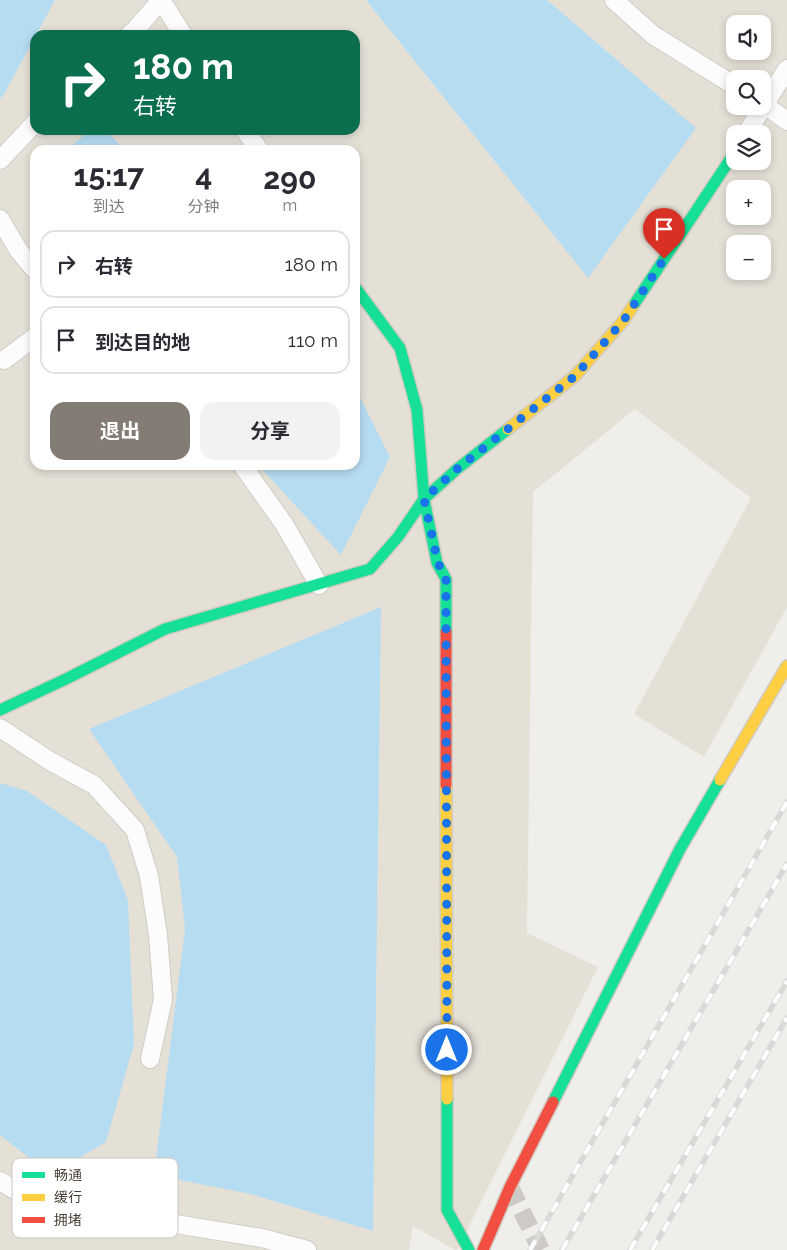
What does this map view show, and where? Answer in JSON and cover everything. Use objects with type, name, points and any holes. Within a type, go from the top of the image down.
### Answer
[{"type":"street","points":[[135,30],[161,0],[180,30]]},
{"type":"street","points":[[614,0],[653,35],[726,80]]},
{"type":"street","points":[[771,93],[787,69]]},
{"type":"street","points":[[771,109],[787,121]]},
{"type":"street","points":[[0,160],[30,128]]},
{"type":"street","points":[[0,710],[165,629],[370,569],[398,538],[424,499],[457,469],[575,376],[624,320],[726,166]]},
{"type":"street","points":[[0,219],[19,251],[30,264]]},
{"type":"street","points":[[360,294],[400,348],[417,410],[424,499],[438,563],[446,579],[447,1210],[469,1250]]},
{"type":"street","points":[[4,360],[30,341]]},
{"type":"street","points":[[246,470],[284,524],[319,585]]},
{"type":"street","points":[[483,1250],[510,1187],[680,849],[787,666]]},
{"type":"street","points":[[0,728],[50,761],[94,785],[135,830],[149,876],[158,935],[163,999],[150,1060]]},
{"type":"street","points":[[0,1181],[12,1188]]},
{"type":"street","points":[[178,1224],[262,1238],[307,1250]]},
{"type":"shaded area","points":[[0,0],[787,0],[787,607],[704,757],[634,714],[751,498],[635,409],[533,492],[527,933],[598,967],[457,1250],[413,1226],[409,1250],[0,1250]]},
{"type":"water","points":[[0,0],[55,0],[39,30],[30,30],[30,46],[3,96],[0,98]]},
{"type":"water","points":[[366,0],[547,0],[696,128],[588,278]]},
{"type":"water","points":[[84,135],[110,135],[120,145],[72,145]]},
{"type":"water","points":[[360,398],[390,457],[341,555],[263,470],[360,470]]},
{"type":"water","points":[[381,607],[373,1231],[251,1194],[178,1180],[178,1158],[156,1158],[185,929],[177,857],[89,729]]},
{"type":"water","points":[[0,783],[27,791],[106,845],[128,900],[134,1044],[106,1142],[79,1158],[29,1158],[0,1135]]},
{"type":"tunnel","points":[[510,1187],[541,1250]]},
{"type":"railway","points":[[530,1250],[787,802]]},
{"type":"railway","points":[[562,1250],[787,864]]},
{"type":"railway","points":[[630,1250],[787,981]]},
{"type":"railway","points":[[652,1250],[787,1018]]},
{"type":"traffic: fast","points":[[633,306],[726,166]]},
{"type":"traffic: fast","points":[[360,294],[400,348],[417,410],[424,499],[437,563],[446,579],[446,632]]},
{"type":"traffic: fast","points":[[0,710],[165,629],[370,569],[398,537],[424,499],[457,469],[508,429]]},
{"type":"traffic: fast","points":[[553,1102],[680,849],[720,780]]},
{"type":"traffic: fast","points":[[447,1099],[447,1210],[469,1250]]},
{"type":"traffic: slow","points":[[508,429],[575,376],[624,320],[633,306]]},
{"type":"traffic: slow","points":[[720,780],[787,666]]},
{"type":"traffic: slow","points":[[446,785],[447,1099]]},
{"type":"traffic: jam","points":[[446,632],[446,785]]},
{"type":"traffic: jam","points":[[483,1250],[510,1187],[553,1102]]},
{"type":"route","points":[[447,1050],[446,579],[438,563],[424,499],[457,469],[575,376],[624,320],[664,259]]}]
